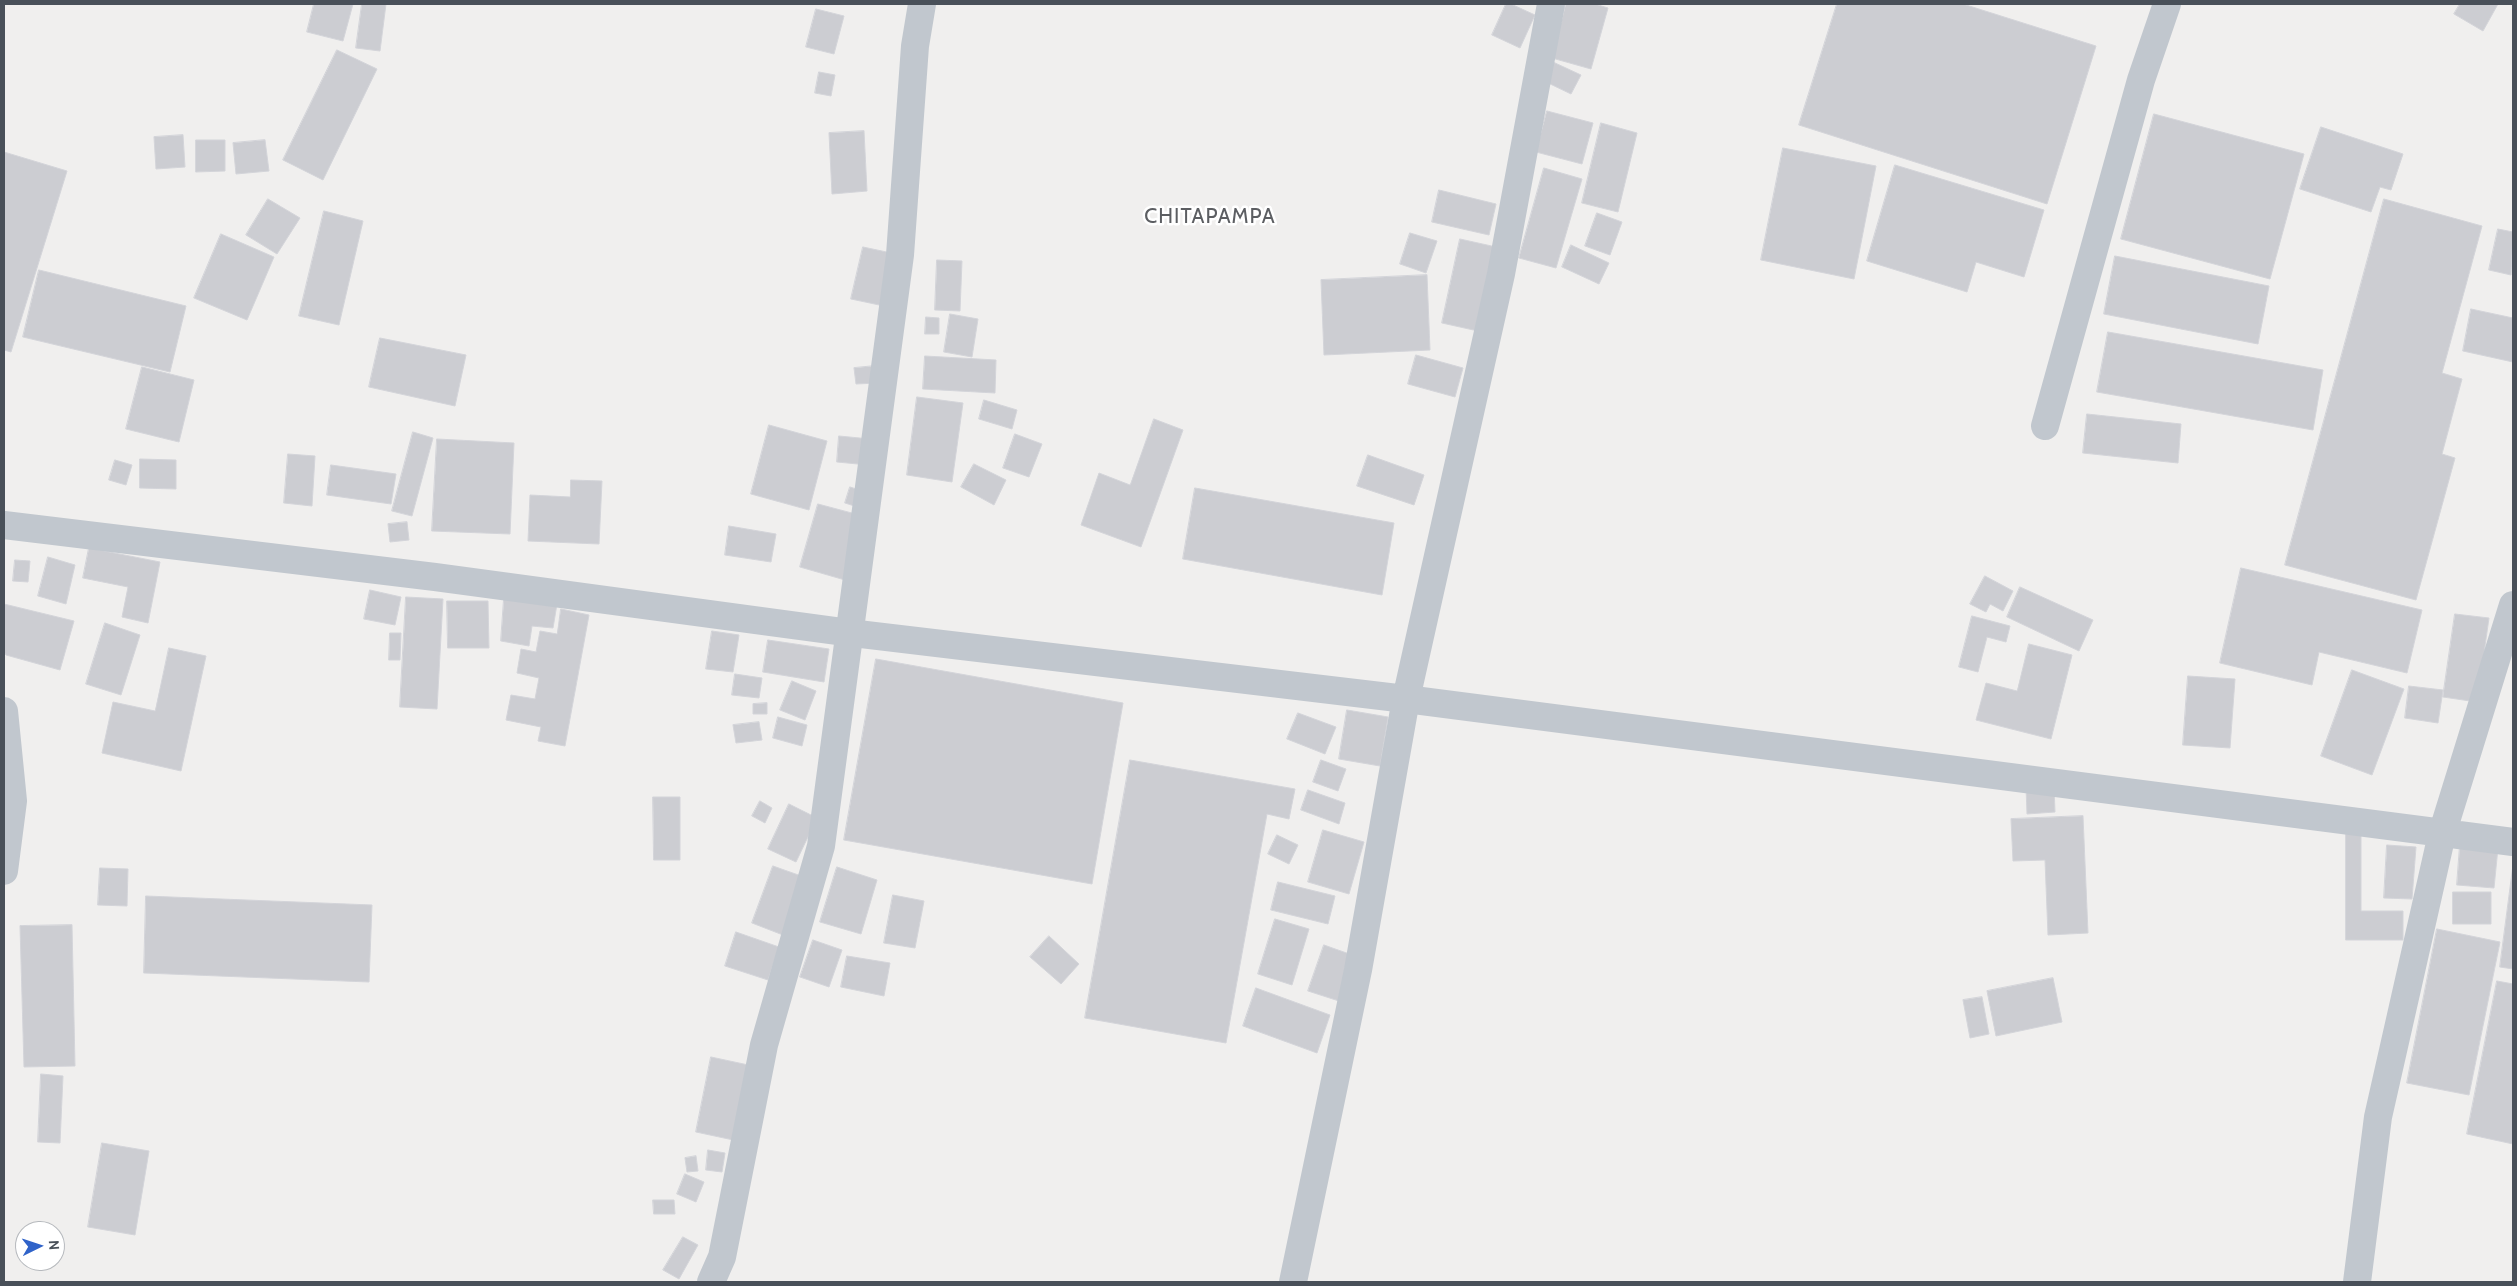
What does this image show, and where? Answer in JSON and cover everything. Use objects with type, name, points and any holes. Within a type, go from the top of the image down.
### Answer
[{"type":"street","points":[[711,1282],[722,1257],[764,1045],[821,846],[851,633],[900,255],[914,46],[922,4]]},
{"type":"street","points":[[1293,1282],[1358,970],[1406,699],[1501,274],[1551,4]]},
{"type":"street","points":[[2045,426],[2141,80],[2167,4]]},
{"type":"street","points":[[4,525],[425,576],[851,633],[1406,699],[2513,842]]},
{"type":"street","points":[[2357,1282],[2378,1117],[2442,834],[2513,605]]},
{"type":"street","points":[[4,711],[13,802],[4,871]]},
{"type":"building","points":[[314,4],[353,4],[343,41],[307,32]]},
{"type":"building","points":[[362,4],[386,4],[380,51],[356,48]]},
{"type":"building","points":[[1506,4],[1511,4],[1535,15],[1520,48],[1492,35]]},
{"type":"building","points":[[1566,4],[1595,4],[1608,8],[1591,69],[1552,58]]},
{"type":"building","points":[[1837,4],[1963,4],[2096,46],[2047,204],[1799,125]]},
{"type":"building","points":[[2460,4],[2498,4],[2483,31],[2454,14]]},
{"type":"building","points":[[816,9],[844,16],[834,54],[806,47]]},
{"type":"building","points":[[337,50],[377,69],[323,180],[283,160]]},
{"type":"building","points":[[1553,62],[1581,75],[1571,94],[1544,81]]},
{"type":"building","points":[[819,72],[835,75],[831,96],[815,93]]},
{"type":"building","points":[[1547,111],[1593,123],[1582,164],[1536,152]]},
{"type":"building","points":[[2154,114],[2304,154],[2270,279],[2121,239]]},
{"type":"building","points":[[1601,123],[1637,133],[1618,212],[1582,203]]},
{"type":"building","points":[[2321,127],[2403,154],[2391,190],[2380,187],[2371,212],[2300,189]]},
{"type":"building","points":[[864,131],[867,191],[832,194],[829,133]]},
{"type":"building","points":[[183,135],[185,167],[156,169],[154,137]]},
{"type":"building","points":[[196,140],[225,140],[225,171],[196,172]]},
{"type":"building","points":[[265,140],[269,171],[236,174],[233,143]]},
{"type":"building","points":[[1783,148],[1876,166],[1854,279],[1761,260]]},
{"type":"building","points":[[4,152],[67,171],[11,352],[4,350]]},
{"type":"building","points":[[1895,165],[2044,210],[2024,277],[1976,262],[1967,292],[1867,261]]},
{"type":"building","points":[[1544,168],[1582,179],[1556,268],[1519,258]]},
{"type":"building","points":[[1439,190],[1496,204],[1489,235],[1432,222]]},
{"type":"building","points":[[268,199],[300,218],[277,254],[246,235]]},
{"type":"building","points":[[2384,199],[2482,226],[2442,373],[2462,379],[2442,454],[2455,458],[2416,600],[2285,565]]},
{"type":"building","points":[[324,211],[363,221],[339,325],[299,316]]},
{"type":"building","points":[[1597,213],[1622,222],[1610,255],[1585,246]]},
{"type":"building","points":[[2498,229],[2513,232],[2511,275],[2489,270]]},
{"type":"building","points":[[1410,233],[1437,241],[1426,273],[1400,264]]},
{"type":"building","points":[[221,234],[274,257],[247,320],[194,298]]},
{"type":"building","points":[[1460,239],[1496,247],[1478,331],[1442,323]]},
{"type":"building","points":[[1571,245],[1609,263],[1599,284],[1562,267]]},
{"type":"building","points":[[863,247],[896,254],[884,306],[851,299]]},
{"type":"building","points":[[2115,256],[2269,286],[2258,344],[2104,314]]},
{"type":"building","points":[[937,260],[962,261],[960,311],[935,310]]},
{"type":"building","points":[[39,270],[186,306],[170,372],[23,337]]},
{"type":"building","points":[[1427,275],[1430,350],[1324,355],[1321,280]]},
{"type":"building","points":[[2471,309],[2513,318],[2513,362],[2463,351]]},
{"type":"building","points":[[950,314],[978,319],[972,357],[944,352]]},
{"type":"building","points":[[926,317],[939,318],[939,334],[925,334]]},
{"type":"building","points":[[2108,332],[2323,370],[2313,430],[2097,392]]},
{"type":"building","points":[[380,338],[466,355],[455,406],[369,387]]},
{"type":"building","points":[[1416,355],[1463,368],[1455,397],[1408,384]]},
{"type":"building","points":[[925,356],[996,360],[995,393],[923,389]]},
{"type":"building","points":[[875,366],[877,383],[856,384],[854,368]]},
{"type":"building","points":[[142,367],[194,380],[179,442],[126,429]]},
{"type":"building","points":[[917,397],[963,403],[952,482],[907,475]]},
{"type":"building","points":[[984,400],[1017,410],[1012,429],[979,419]]},
{"type":"building","points":[[2087,414],[2181,424],[2178,463],[2083,453]]},
{"type":"building","points":[[1154,419],[1183,430],[1141,547],[1081,525],[1099,473],[1130,485]]},
{"type":"building","points":[[769,425],[827,441],[809,510],[751,494]]},
{"type":"building","points":[[413,432],[433,438],[412,516],[392,511]]},
{"type":"building","points":[[1015,434],[1042,444],[1029,477],[1003,468]]},
{"type":"building","points":[[839,436],[870,439],[868,465],[837,462]]},
{"type":"building","points":[[437,439],[514,443],[510,534],[432,531]]},
{"type":"building","points":[[288,454],[315,456],[312,506],[284,503]]},
{"type":"building","points":[[1368,455],[1424,475],[1414,505],[1357,486]]},
{"type":"building","points":[[140,459],[176,460],[176,489],[140,488]]},
{"type":"building","points":[[115,460],[132,465],[126,485],[109,480]]},
{"type":"building","points":[[974,464],[1006,480],[994,505],[961,487]]},
{"type":"building","points":[[331,465],[396,474],[391,504],[327,495]]},
{"type":"building","points":[[571,480],[602,481],[599,544],[528,541],[530,495],[570,497]]},
{"type":"building","points":[[850,487],[869,493],[864,509],[845,503]]},
{"type":"building","points":[[1195,488],[1394,523],[1382,595],[1183,559]]},
{"type":"building","points":[[818,504],[863,516],[845,580],[800,567]]},
{"type":"building","points":[[407,522],[409,540],[390,542],[388,524]]},
{"type":"building","points":[[729,526],[776,534],[771,562],[725,555]]},
{"type":"building","points":[[89,548],[160,562],[148,623],[122,617],[128,587],[83,578]]},
{"type":"building","points":[[48,557],[75,565],[66,604],[38,596]]},
{"type":"building","points":[[15,560],[30,561],[28,582],[13,581]]},
{"type":"building","points":[[2241,568],[2422,610],[2407,673],[2319,652],[2312,685],[2220,663]]},
{"type":"building","points":[[1985,576],[2013,591],[2003,611],[1990,604],[1986,612],[1970,604]]},
{"type":"building","points":[[2020,587],[2093,620],[2079,651],[2007,617]]},
{"type":"building","points":[[370,590],[401,597],[395,625],[364,619]]},
{"type":"building","points":[[406,597],[443,599],[437,709],[400,707]]},
{"type":"building","points":[[504,599],[557,604],[553,628],[532,626],[529,646],[501,641]]},
{"type":"building","points":[[447,601],[488,601],[489,648],[448,648]]},
{"type":"building","points":[[4,604],[74,621],[60,670],[6,655],[4,652]]},
{"type":"building","points":[[561,609],[589,615],[565,746],[538,741],[541,727],[506,720],[511,695],[535,699],[539,678],[517,673],[521,649],[536,652],[540,631],[557,634]]},
{"type":"building","points":[[2455,614],[2489,618],[2477,702],[2443,697]]},
{"type":"building","points":[[1972,616],[2010,626],[2006,642],[1987,637],[1978,672],[1959,667]]},
{"type":"building","points":[[105,623],[140,635],[121,695],[86,684]]},
{"type":"building","points":[[712,631],[739,635],[733,672],[706,669]]},
{"type":"building","points":[[390,633],[401,633],[400,660],[389,660]]},
{"type":"building","points":[[768,640],[829,649],[824,682],[763,672]]},
{"type":"building","points":[[2029,644],[2072,655],[2051,739],[1976,720],[1986,683],[2017,691]]},
{"type":"building","points":[[169,648],[206,656],[181,771],[102,753],[113,702],[155,711]]},
{"type":"building","points":[[876,659],[1123,703],[1092,884],[844,840]]},
{"type":"building","points":[[2352,670],[2404,689],[2372,775],[2321,756]]},
{"type":"building","points":[[735,674],[762,678],[759,698],[732,695]]},
{"type":"building","points":[[2188,676],[2235,679],[2230,748],[2183,745]]},
{"type":"building","points":[[792,681],[816,691],[805,720],[780,710]]},
{"type":"building","points":[[2409,686],[2443,690],[2438,723],[2405,718]]},
{"type":"building","points":[[767,703],[767,714],[753,714],[753,704]]},
{"type":"building","points":[[1347,710],[1388,717],[1380,766],[1339,759]]},
{"type":"building","points":[[1298,713],[1336,727],[1325,754],[1287,739]]},
{"type":"building","points":[[778,717],[807,725],[802,746],[773,738]]},
{"type":"building","points":[[759,722],[762,740],[736,743],[733,725]]},
{"type":"building","points":[[1130,760],[1295,789],[1289,819],[1267,814],[1226,1043],[1085,1018]]},
{"type":"building","points":[[1321,760],[1346,769],[1338,791],[1313,782]]},
{"type":"building","points":[[2054,786],[2055,812],[2027,814],[2026,787]]},
{"type":"building","points":[[1308,790],[1345,803],[1339,824],[1301,810]]},
{"type":"building","points":[[653,797],[680,797],[680,860],[654,860]]},
{"type":"building","points":[[760,801],[772,808],[765,823],[752,816]]},
{"type":"building","points":[[789,804],[817,818],[796,862],[768,849]]},
{"type":"building","points":[[2083,816],[2088,933],[2048,935],[2045,860],[2013,861],[2011,819]]},
{"type":"building","points":[[1323,830],[1364,842],[1349,894],[1308,882]]},
{"type":"building","points":[[2346,834],[2361,834],[2361,911],[2403,911],[2403,940],[2346,940]]},
{"type":"building","points":[[1277,835],[1298,845],[1289,864],[1268,854]]},
{"type":"building","points":[[2387,845],[2416,847],[2412,899],[2384,898]]},
{"type":"building","points":[[2460,845],[2498,848],[2494,888],[2457,885]]},
{"type":"building","points":[[2513,865],[2513,969],[2500,967]]},
{"type":"building","points":[[773,866],[804,877],[783,935],[752,923]]},
{"type":"building","points":[[837,867],[877,880],[861,934],[820,922]]},
{"type":"building","points":[[100,868],[128,869],[127,906],[98,905]]},
{"type":"building","points":[[1278,882],[1335,896],[1328,924],[1271,910]]},
{"type":"building","points":[[2453,892],[2491,892],[2491,924],[2453,924]]},
{"type":"building","points":[[893,895],[924,901],[915,948],[884,943]]},
{"type":"building","points":[[146,896],[372,905],[369,982],[144,973]]},
{"type":"building","points":[[1275,919],[1309,929],[1292,985],[1258,974]]},
{"type":"building","points":[[72,925],[75,1066],[24,1067],[20,926]]},
{"type":"building","points":[[2437,929],[2500,942],[2469,1095],[2407,1083]]},
{"type":"building","points":[[736,932],[779,947],[768,980],[725,966]]},
{"type":"building","points":[[1049,936],[1079,964],[1061,984],[1030,957]]},
{"type":"building","points":[[813,940],[842,950],[829,987],[800,977]]},
{"type":"building","points":[[1324,945],[1355,956],[1339,1001],[1308,991]]},
{"type":"building","points":[[847,956],[890,963],[884,996],[841,987]]},
{"type":"building","points":[[2053,978],[2062,1022],[1996,1036],[1987,991]]},
{"type":"building","points":[[2497,981],[2513,984],[2513,1144],[2467,1134]]},
{"type":"building","points":[[1256,988],[1330,1015],[1317,1053],[1243,1026]]},
{"type":"building","points":[[1982,997],[1989,1034],[1970,1038],[1963,1000]]},
{"type":"building","points":[[711,1057],[753,1066],[738,1141],[696,1132]]},
{"type":"building","points":[[41,1074],[63,1076],[60,1143],[38,1142]]},
{"type":"building","points":[[102,1143],[149,1151],[135,1235],[88,1227]]},
{"type":"building","points":[[708,1150],[725,1153],[722,1172],[706,1170]]},
{"type":"building","points":[[696,1156],[698,1171],[687,1172],[685,1158]]},
{"type":"building","points":[[685,1174],[704,1182],[696,1202],[677,1194]]},
{"type":"building","points":[[653,1200],[674,1200],[675,1214],[654,1214]]},
{"type":"building","points":[[683,1237],[698,1245],[679,1279],[663,1270]]},
{"type":"district","name":"CHITAPAMPA","points":[[1210,217]]}]
